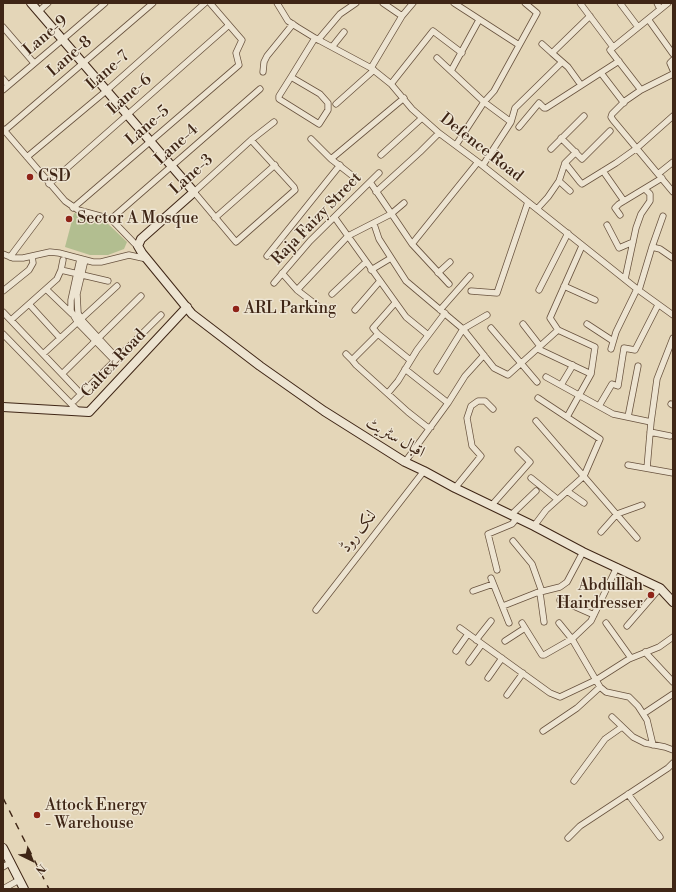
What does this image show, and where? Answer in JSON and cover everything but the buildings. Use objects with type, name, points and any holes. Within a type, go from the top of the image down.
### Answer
[{"type":"street","points":[[31,3],[236,242],[295,190],[275,165],[251,140]]},
{"type":"street","points":[[38,12],[48,3]]},
{"type":"street","name":"Lane-9","points":[[3,90],[105,3]]},
{"type":"street","name":"Lane-8","points":[[4,130],[153,3]]},
{"type":"street","name":"Lane-7","points":[[27,157],[106,91],[205,3]]},
{"type":"street","points":[[210,3],[229,25]]},
{"type":"street","name":"Defence Road","points":[[277,3],[288,21],[332,48],[373,69],[391,84],[412,109],[439,133],[481,164],[638,290],[673,315]]},
{"type":"street","points":[[291,77],[320,94],[328,103],[328,110],[319,124],[279,99],[291,77],[317,39],[340,14],[356,3]]},
{"type":"street","points":[[383,3],[402,16]]},
{"type":"street","points":[[336,104],[373,69],[402,16],[413,3]]},
{"type":"street","points":[[454,3],[519,45]]},
{"type":"street","points":[[456,145],[484,102],[494,91],[537,13],[525,3]]},
{"type":"street","points":[[580,3],[613,47]]},
{"type":"street","points":[[620,3],[638,27]]},
{"type":"street","points":[[657,3],[660,9]]},
{"type":"street","points":[[641,90],[610,50],[668,3]]},
{"type":"street","points":[[552,53],[590,16]]},
{"type":"street","points":[[648,19],[673,54]]},
{"type":"street","points":[[451,71],[479,20]]},
{"type":"street","points":[[263,72],[264,62],[267,56],[293,24]]},
{"type":"street","name":"Lane-5","points":[[73,208],[239,65],[236,53],[242,40],[229,25]]},
{"type":"street","name":"Lane-6","points":[[49,184],[229,25]]},
{"type":"street","points":[[3,27],[34,63]]},
{"type":"street","points":[[391,84],[433,31],[462,53]]},
{"type":"street","points":[[332,48],[344,32]]},
{"type":"street","points":[[542,44],[562,62],[581,85]]},
{"type":"street","points":[[437,58],[484,102],[511,122]]},
{"type":"street","points":[[673,60],[670,63],[673,70]]},
{"type":"street","points":[[519,127],[539,103],[546,108],[619,61]]},
{"type":"street","points":[[412,244],[481,164],[511,122],[515,108],[562,62]]},
{"type":"street","points":[[601,73],[624,103]]},
{"type":"street","points":[[673,74],[641,90],[624,103],[612,114],[611,117],[673,192]]},
{"type":"street","points":[[3,79],[8,85]]},
{"type":"street","name":"Lane-4","points":[[111,219],[260,89]]},
{"type":"street","points":[[331,159],[404,98]]},
{"type":"street","points":[[551,149],[584,116]]},
{"type":"street","points":[[566,163],[582,184],[637,148],[673,116]]},
{"type":"street","points":[[381,156],[422,118]]},
{"type":"street","name":"Lane-3","points":[[139,248],[138,244],[141,239],[251,140],[274,122]]},
{"type":"street","points":[[4,130],[49,184],[73,208],[111,219],[139,248]]},
{"type":"street","points":[[561,138],[582,158],[610,131]]},
{"type":"street","points":[[376,192],[439,133]]},
{"type":"street","points":[[311,140],[331,159],[354,177]]},
{"type":"street","points":[[537,209],[548,197],[559,181],[566,163],[576,152]]},
{"type":"street","points":[[620,215],[615,208],[624,200],[645,189],[673,162]]},
{"type":"street","points":[[215,218],[275,165]]},
{"type":"street","points":[[266,256],[340,165]]},
{"type":"street","points":[[603,171],[624,200]]},
{"type":"street","name":"Raja Faizy Street","points":[[274,283],[310,241],[336,218],[379,173]]},
{"type":"street","points":[[559,181],[570,191]]},
{"type":"street","points":[[370,182],[412,244],[449,284]]},
{"type":"street","points":[[625,279],[641,214],[650,201],[650,194],[645,189]]},
{"type":"street","points":[[471,291],[497,293],[528,202]]},
{"type":"street","points":[[297,290],[348,236],[391,214],[404,203]]},
{"type":"street","points":[[611,349],[616,332],[638,290],[663,216]]},
{"type":"street","points":[[10,257],[40,217]]},
{"type":"street","points":[[336,218],[371,270],[406,317],[428,335]]},
{"type":"street","points":[[374,224],[379,239],[406,281],[463,329],[494,368],[508,375],[558,330]]},
{"type":"street","points":[[607,225],[619,248],[633,242]]},
{"type":"street","points":[[540,290],[568,233]]},
{"type":"street","points":[[567,417],[591,374],[595,347],[558,330],[550,318],[582,246]]},
{"type":"street","name":"اقبال سٹریٹ","points":[[139,248],[192,314],[318,407],[405,462],[583,552],[660,588],[673,602]]},
{"type":"street","points":[[652,248],[660,249],[673,258]]},
{"type":"street","points":[[3,254],[10,257],[23,258],[50,252],[101,262],[129,255],[147,259]]},
{"type":"street","points":[[3,291],[29,270],[33,263],[32,256]]},
{"type":"street","points":[[371,270],[391,258]]},
{"type":"street","points":[[79,320],[76,299],[82,259]]},
{"type":"street","points":[[11,320],[57,279],[63,260]]},
{"type":"street","points":[[332,294],[366,262]]},
{"type":"street","points":[[438,273],[450,262]]},
{"type":"street","points":[[61,270],[108,281]]},
{"type":"street","points":[[282,273],[297,290],[319,307]]},
{"type":"street","points":[[74,316],[70,305],[79,274]]},
{"type":"street","points":[[388,393],[405,370],[410,360],[443,311],[470,276]]},
{"type":"street","points":[[355,310],[380,281]]},
{"type":"street","points":[[43,354],[116,286]]},
{"type":"street","points":[[564,286],[595,300]]},
{"type":"street","points":[[46,289],[79,320],[116,359]]},
{"type":"street","points":[[62,374],[141,296]]},
{"type":"street","points":[[395,303],[373,328],[378,334],[410,360]]},
{"type":"street","points":[[29,304],[60,338]]},
{"type":"street","points":[[599,406],[612,384],[618,386],[624,348],[635,350],[658,305]]},
{"type":"street","name":"Caltex Road","points":[[3,407],[89,412],[187,307]]},
{"type":"street","points":[[3,312],[81,394]]},
{"type":"street","points":[[74,401],[161,315]]},
{"type":"street","points":[[437,371],[463,329],[487,316]]},
{"type":"street","points":[[524,324],[539,347],[591,374]]},
{"type":"street","points":[[587,324],[613,341]]},
{"type":"street","points":[[491,328],[520,364],[537,382]]},
{"type":"street","points":[[3,334],[78,411]]},
{"type":"street","points":[[352,360],[378,334]]},
{"type":"street","points":[[647,468],[657,379],[673,338]]},
{"type":"street","points":[[346,354],[356,365],[427,427],[430,427]]},
{"type":"street","points":[[405,462],[448,403],[465,376],[484,355]]},
{"type":"street","points":[[561,385],[573,366]]},
{"type":"street","points":[[628,417],[638,366]]},
{"type":"street","points":[[405,370],[448,403]]},
{"type":"street","points":[[546,377],[579,394],[612,414],[651,422]]},
{"type":"street","points":[[534,526],[546,510],[584,476],[600,439],[538,398]]},
{"type":"street","points":[[455,488],[481,456],[472,446],[467,418],[471,406],[478,401],[485,401],[493,409]]},
{"type":"street","points":[[536,421],[637,538]]},
{"type":"street","points":[[650,432],[670,436]]},
{"type":"street","points":[[491,506],[530,462],[518,450]]},
{"type":"street","points":[[628,465],[673,473]]},
{"type":"street","name":"لنک روڈ","points":[[316,610],[424,471]]},
{"type":"street","points":[[531,478],[558,499]]},
{"type":"street","points":[[497,570],[488,534],[512,524],[514,517],[536,491]]},
{"type":"street","points":[[567,491],[584,503]]},
{"type":"street","points":[[601,532],[617,514],[642,505]]},
{"type":"street","points":[[513,541],[532,564],[541,592],[544,622]]},
{"type":"street","points":[[503,606],[541,592],[560,587],[567,582],[583,552]]},
{"type":"street","points":[[505,641],[524,626],[544,656],[572,639],[591,621],[616,567]]},
{"type":"street","points":[[472,591],[492,581],[509,622]]},
{"type":"street","points":[[627,626],[660,588]]},
{"type":"street","points":[[560,600],[594,615]]},
{"type":"street","points":[[476,640],[491,621]]},
{"type":"street","points":[[559,623],[572,639],[600,687],[606,692],[632,699],[647,720],[653,745]]},
{"type":"street","points":[[606,623],[631,658]]},
{"type":"street","points":[[460,628],[550,693],[560,697],[596,680],[631,658],[659,647],[673,637]]},
{"type":"street","points":[[456,651],[468,634]]},
{"type":"street","points":[[469,662],[482,644]]},
{"type":"street","points":[[645,652],[673,682]]},
{"type":"street","points":[[488,678],[502,658]]},
{"type":"street","points":[[507,695],[523,673]]},
{"type":"street","points":[[543,731],[577,708],[600,687]]},
{"type":"street","points":[[643,714],[673,694]]},
{"type":"street","points":[[612,717],[633,736],[653,745],[665,746],[673,750]]},
{"type":"street","points":[[574,781],[605,739],[622,727]]},
{"type":"street","points":[[568,838],[580,826],[668,768],[673,763]]},
{"type":"street","points":[[628,794],[660,836]]},
{"type":"street","points":[[3,848],[7,864],[24,889]]},
{"type":"street","points":[[3,888],[19,880]]},
{"type":"green space","points":[[74,213],[105,221],[127,242],[124,249],[108,255],[90,255],[65,247]]},
{"type":"railway","points":[[3,798],[49,889]]},
{"type":"place","name":"CSD","points":[[30,177]]},
{"type":"place","name":"Sector A Mosque","points":[[69,219]]},
{"type":"place","name":"ARL Parking","points":[[236,309]]},
{"type":"place","name":"Abdullah Hairdresser","points":[[651,595]]},
{"type":"place","name":"Attock Energy - Warehouse","points":[[37,815]]}]
